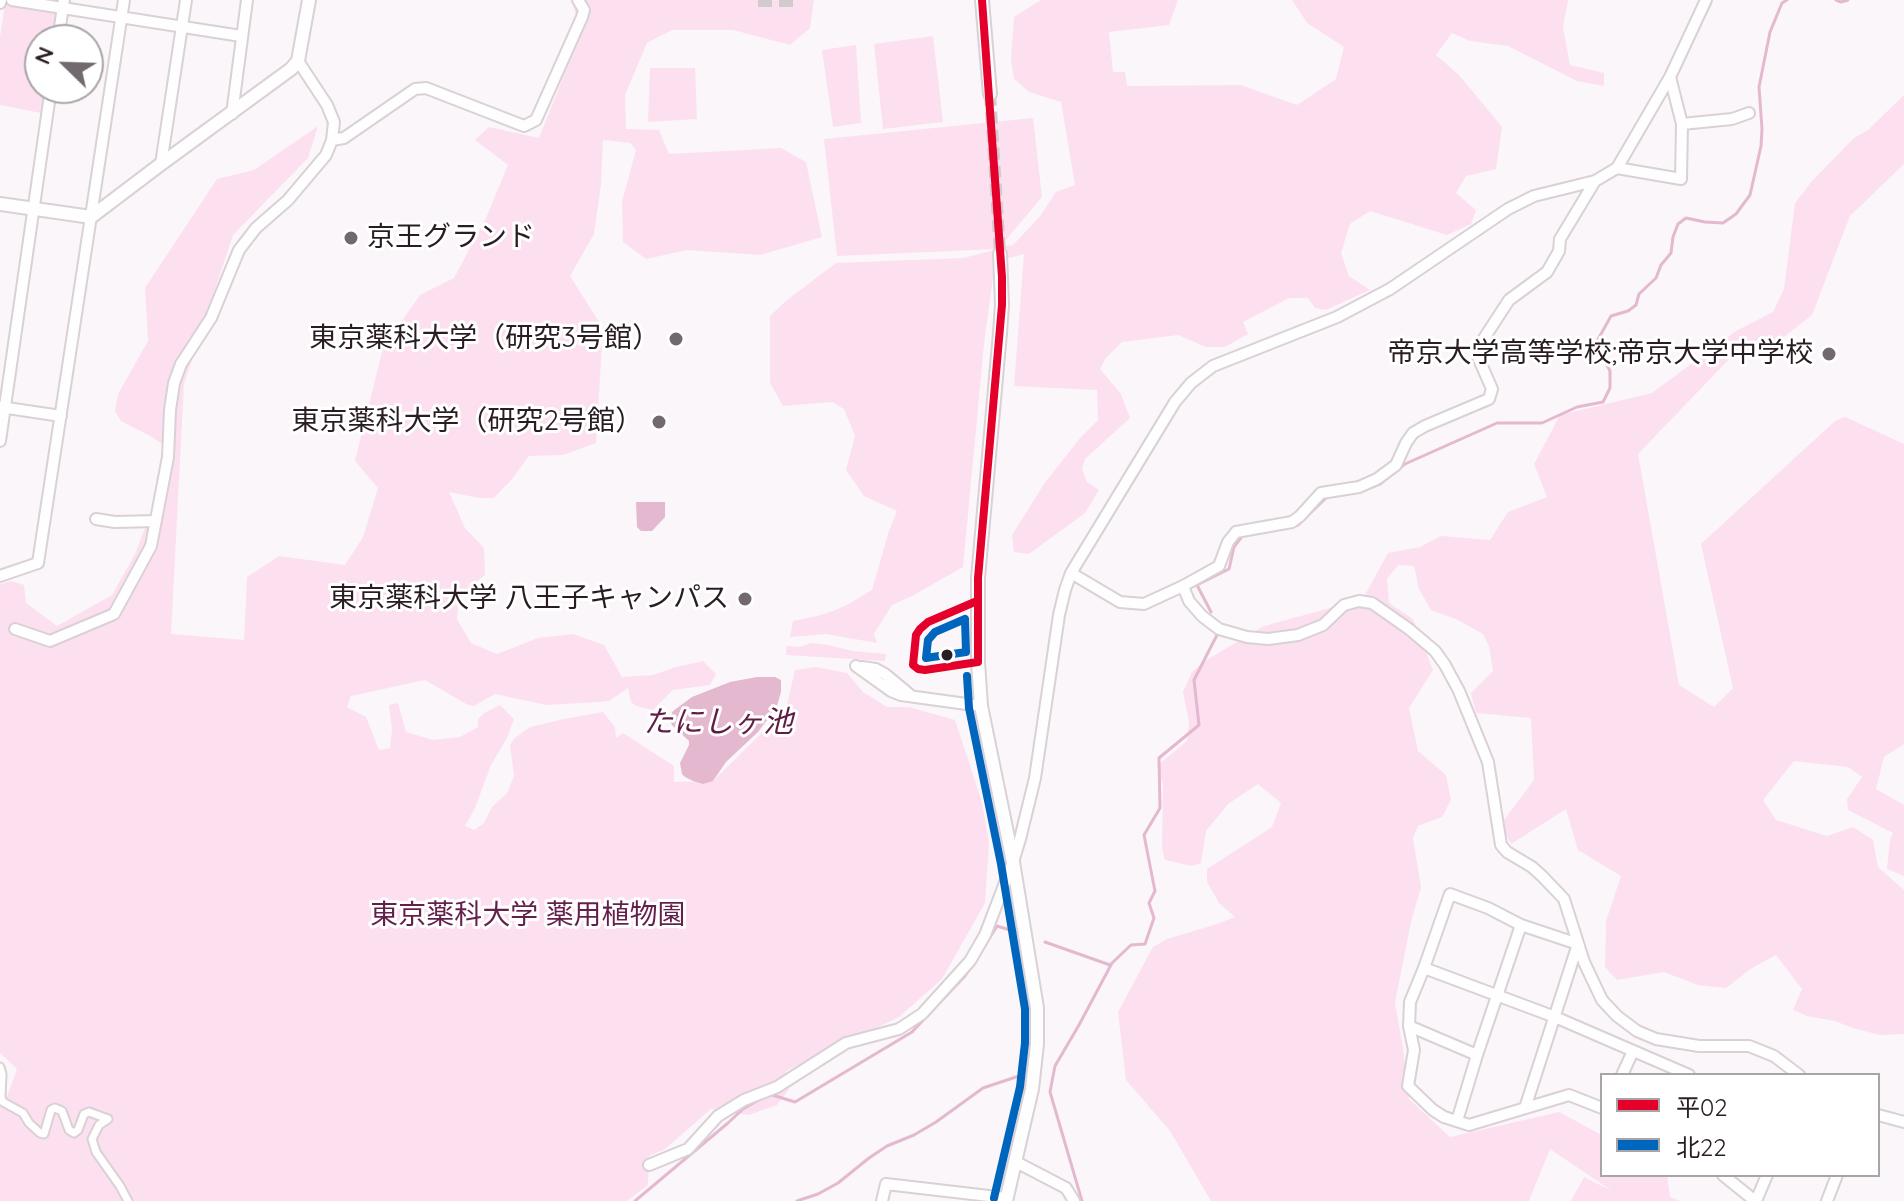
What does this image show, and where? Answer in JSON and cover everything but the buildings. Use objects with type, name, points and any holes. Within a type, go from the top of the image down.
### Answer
[{"type":"street","points":[[12,0],[63,4],[121,17],[241,36]]},
{"type":"street","points":[[0,576],[38,563],[124,0]]},
{"type":"street","points":[[161,164],[186,0]]},
{"type":"street","points":[[232,114],[247,0]]},
{"type":"street","points":[[0,204],[91,217],[291,69],[298,61],[309,0]]},
{"type":"street","points":[[332,140],[344,138],[415,89],[426,88],[524,126],[536,120],[582,17],[584,10],[578,0]]},
{"type":"street","points":[[982,0],[990,94]]},
{"type":"street","points":[[649,1165],[688,1149],[718,1116],[744,1100],[777,1087],[846,1043],[899,1029],[922,1014],[970,961],[985,935],[1013,862],[1035,778],[1059,615],[1071,573],[1175,402],[1191,383],[1213,366],[1337,317],[1390,289],[1508,209],[1534,196],[1595,181],[1617,168],[1670,77],[1706,0]]},
{"type":"street","points":[[60,24],[63,4]]},
{"type":"street","points":[[15,629],[50,641],[114,614],[151,546],[168,457],[174,383],[181,364],[211,318],[239,250],[256,228],[288,200],[326,155],[332,140],[334,122],[327,105],[298,61]]},
{"type":"street","points":[[1617,168],[1681,179],[1682,124],[1670,77]]},
{"type":"street","points":[[0,441],[2,407],[49,104]]},
{"type":"street","points":[[1682,124],[1732,119],[1749,113]]},
{"type":"street","points":[[1071,573],[1120,602],[1144,604],[1219,566],[1228,542],[1236,532],[1292,522],[1321,493],[1359,487],[1377,479],[1396,465],[1413,433],[1489,399],[1492,389],[1478,357],[1479,346],[1509,300],[1547,272],[1559,251],[1560,239],[1595,181]]},
{"type":"street","points":[[882,1201],[886,1184],[1006,1200],[1032,1089],[1037,1020],[1032,970],[981,706],[978,662],[977,601],[1000,333],[1000,254]]},
{"type":"street","points":[[2,407],[61,416]]},
{"type":"street","points":[[96,519],[156,521]]},
{"type":"street","points":[[1183,586],[1189,601],[1202,616],[1219,629],[1247,637],[1268,639],[1298,635],[1323,625],[1344,605],[1359,601],[1372,603],[1409,629],[1435,651],[1459,691],[1488,762],[1501,845],[1532,867],[1564,899],[1588,972],[1602,1000],[1637,1031],[1656,1039],[1699,1046],[1749,1046],[1774,1056],[1796,1073]]},
{"type":"street","points":[[914,697],[876,669],[856,666],[901,695],[914,697],[981,706]]},
{"type":"street","points":[[1578,944],[1521,925],[1450,894],[1410,1002],[1409,1026],[1414,1050],[1408,1086],[1433,1110],[1469,1125],[1569,1095],[1600,1107]]},
{"type":"street","points":[[1457,1121],[1521,925]]},
{"type":"street","points":[[1525,1108],[1578,944]]},
{"type":"street","points":[[1424,968],[1555,1017],[1684,1073]]},
{"type":"street","points":[[1409,1026],[1477,1055]]},
{"type":"street","points":[[1623,1073],[1633,1051]]},
{"type":"street","points":[[0,1067],[3,1102],[23,1113],[40,1133],[44,1134],[51,1110],[55,1108],[62,1111],[69,1130],[74,1133],[84,1114],[89,1112],[108,1119],[99,1125],[92,1139],[96,1152],[128,1201]]},
{"type":"street","points":[[1880,1116],[1904,1122]]},
{"type":"street","points":[[1016,1162],[1066,1188],[1074,1201]]},
{"type":"street","points":[[1725,1177],[1755,1201],[1766,1177]]},
{"type":"street","points":[[1827,1201],[1836,1177]]},
{"type":"green space","name":"東京薬科大学 薬用植物園","points":[[572,0],[814,0],[810,28],[790,45],[733,30],[672,30],[647,43],[625,95],[626,129],[659,130],[669,154],[781,148],[806,162],[822,237],[760,255],[687,250],[646,259],[623,242],[622,202],[636,150],[630,143],[603,140],[594,234],[570,276],[603,328],[596,443],[563,455],[529,456],[494,498],[449,492],[465,528],[484,548],[485,575],[459,596],[457,619],[471,643],[497,654],[538,638],[573,634],[604,645],[622,677],[653,675],[703,661],[716,674],[710,685],[673,690],[653,710],[631,702],[628,688],[609,701],[546,705],[495,694],[474,706],[425,680],[351,696],[347,707],[366,717],[379,750],[390,748],[392,730],[389,705],[398,703],[406,732],[433,740],[460,737],[478,727],[478,719],[500,705],[514,719],[465,826],[474,830],[484,823],[492,807],[507,793],[514,776],[510,745],[530,727],[603,712],[615,727],[616,738],[623,733],[674,766],[674,782],[713,781],[786,709],[795,670],[816,667],[847,673],[863,692],[887,707],[909,707],[955,720],[982,802],[989,843],[985,903],[942,979],[899,1017],[786,1071],[789,1089],[777,1105],[748,1115],[711,1109],[665,1149],[649,1156],[648,1185],[627,1201],[0,1201],[0,1103],[5,1102],[17,1069],[0,1053],[0,584],[11,581],[24,585],[26,603],[57,626],[112,595],[135,554],[174,452],[121,421],[115,411],[118,394],[148,341],[145,288],[217,179],[254,170],[318,126],[308,158],[233,235],[184,384],[171,634],[244,640],[247,577],[279,556],[345,565],[363,537],[378,488],[355,461],[383,348],[420,295],[454,278],[486,218],[508,165],[475,140],[489,127],[539,138],[580,34]]},
{"type":"green space","points":[[1041,0],[1178,0],[1169,25],[1109,32],[1113,72],[1125,72],[1127,86],[1241,85],[1297,105],[1336,79],[1344,47],[1307,23],[1292,0],[1568,0],[1563,27],[1570,65],[1604,73],[1604,86],[1577,81],[1508,46],[1470,41],[1452,33],[1436,55],[1459,75],[1502,127],[1496,169],[1466,176],[1456,193],[1476,210],[1471,224],[1447,235],[1370,211],[1350,224],[1341,253],[1349,276],[1370,290],[1326,310],[1315,308],[1308,298],[1289,298],[1243,322],[1248,334],[1225,347],[1206,347],[1178,335],[1122,342],[1100,369],[1121,394],[1130,418],[1085,459],[1082,469],[1087,482],[1099,490],[1085,513],[1029,554],[1014,552],[1012,535],[1044,484],[1098,420],[1097,390],[1014,386],[1024,254],[995,262],[963,567],[892,605],[874,634],[877,643],[826,634],[790,637],[793,621],[833,611],[872,590],[897,511],[864,496],[846,470],[855,436],[844,409],[832,402],[783,406],[770,383],[770,316],[836,263],[964,258],[997,249],[837,256],[824,139],[1033,118],[1042,197],[1000,247],[1013,245],[1041,215],[1056,192],[1075,185],[1061,102],[1029,92],[1014,79],[1011,59],[1014,17]]},
{"type":"green space","points":[[5,4],[56,12],[54,24],[24,24],[24,104],[42,104],[41,113],[0,105],[0,37]]},
{"type":"green space","points":[[933,36],[943,122],[883,129],[874,44]]},
{"type":"green space","points":[[856,45],[861,123],[833,127],[822,50]]},
{"type":"green space","points":[[650,68],[695,68],[697,119],[648,122]]},
{"type":"green space","points":[[1904,95],[1904,164],[1850,216],[1812,315],[1770,348],[1734,354],[1638,454],[1679,685],[1714,707],[1733,688],[1701,544],[1835,421],[1845,417],[1904,444],[1904,744],[1884,757],[1876,789],[1904,805],[1904,876],[1887,869],[1893,833],[1848,810],[1847,799],[1862,777],[1848,767],[1794,761],[1763,800],[1776,820],[1827,836],[1853,827],[1873,840],[1878,867],[1904,890],[1904,1034],[1880,1035],[1793,1010],[1802,989],[1776,955],[1726,988],[1698,985],[1664,972],[1617,980],[1605,967],[1606,921],[1621,876],[1578,850],[1566,809],[1511,844],[1501,824],[1534,780],[1531,718],[1476,713],[1471,693],[1493,671],[1489,646],[1483,634],[1431,610],[1419,589],[1414,566],[1398,565],[1387,579],[1389,603],[1413,619],[1433,670],[1409,708],[1418,751],[1446,775],[1451,800],[1442,817],[1418,826],[1413,838],[1421,887],[1395,1003],[1409,1099],[1450,1137],[1559,1112],[1600,1134],[1600,1177],[1667,1177],[1670,1197],[1680,1201],[1571,1201],[1584,1177],[1612,1191],[1550,1149],[1529,1201],[1211,1201],[1170,1131],[1126,1080],[1118,1012],[1153,947],[1167,939],[1235,917],[1219,903],[1207,882],[1207,869],[1272,827],[1281,803],[1258,784],[1228,804],[1206,831],[1201,863],[1192,866],[1165,860],[1162,848],[1163,784],[1157,766],[1187,741],[1189,722],[1183,692],[1192,672],[1264,626],[1365,595],[1388,553],[1420,547],[1441,536],[1490,540],[1508,512],[1547,497],[1534,464],[1560,415],[1652,393],[1736,331],[1773,312],[1784,289],[1795,203],[1854,138],[1868,130]]},
{"type":"green space","points":[[811,643],[886,654],[885,661],[786,655],[786,646],[800,647]]},
{"type":"water","points":[[636,502],[665,502],[665,517],[652,531],[641,531],[637,527]]},
{"type":"water","name":"たにしヶ池","points":[[757,677],[781,680],[777,706],[770,716],[726,762],[713,781],[703,784],[685,777],[680,763],[689,741],[672,725],[669,719],[673,711],[692,697],[730,682]]},
{"type":"waterway","points":[[1361,491],[1380,484],[1405,464],[1497,423],[1542,423],[1577,407],[1603,402],[1610,388],[1610,371],[1596,343],[1611,316],[1636,305],[1639,294],[1656,278],[1661,265],[1671,253],[1678,224],[1686,218],[1723,223],[1736,214],[1750,195],[1761,146],[1759,87],[1770,32],[1782,3],[1787,0]]},
{"type":"waterway","points":[[1836,0],[1848,0]]},
{"type":"waterway","points":[[1294,526],[1327,497]]},
{"type":"waterway","points":[[1211,612],[1197,585],[1229,569],[1234,547],[1243,535]]},
{"type":"waterway","points":[[1082,1201],[1050,1092],[1055,1066],[1112,963],[1131,945],[1145,944],[1154,918],[1149,903],[1155,891],[1144,835],[1160,808],[1159,758],[1199,725],[1194,680],[1217,635]]},
{"type":"waterway","points":[[984,947],[997,926],[1016,932]]},
{"type":"waterway","points":[[1045,942],[1110,965]]},
{"type":"waterway","points":[[769,1094],[795,1102],[912,1032],[971,967]]},
{"type":"waterway","points":[[797,1201],[838,1183],[887,1146],[936,1122],[983,1088],[1019,1076]]},
{"type":"waterway","points":[[635,1201],[743,1109],[762,1098]]},
{"type":"tunnel","points":[[758,0],[797,0]]},
{"type":"tunnel","points":[[990,94],[1000,254]]},
{"type":"transit line","name":"平02","points":[[977,601],[928,622],[920,629],[916,635],[913,665],[925,670],[978,662],[978,578],[1002,305],[982,0]]},
{"type":"transit line","name":"北22","points":[[965,619],[966,652],[926,658],[928,640],[935,632],[965,619]]},
{"type":"transit line","name":"北22","points":[[967,676],[969,708],[1001,864],[1025,1009],[1020,1087],[994,1198]]},
{"type":"place","name":"京王グランド","points":[[351,238]]},
{"type":"place","name":"東京薬科大学（研究3号館）","points":[[676,339]]},
{"type":"place","name":"帝京大学高等学校;帝京大学中学校","points":[[1829,354]]},
{"type":"place","name":"東京薬科大学（研究2号館）","points":[[659,422]]},
{"type":"place","name":"東京薬科大学 八王子キャンパス","points":[[745,599]]}]
